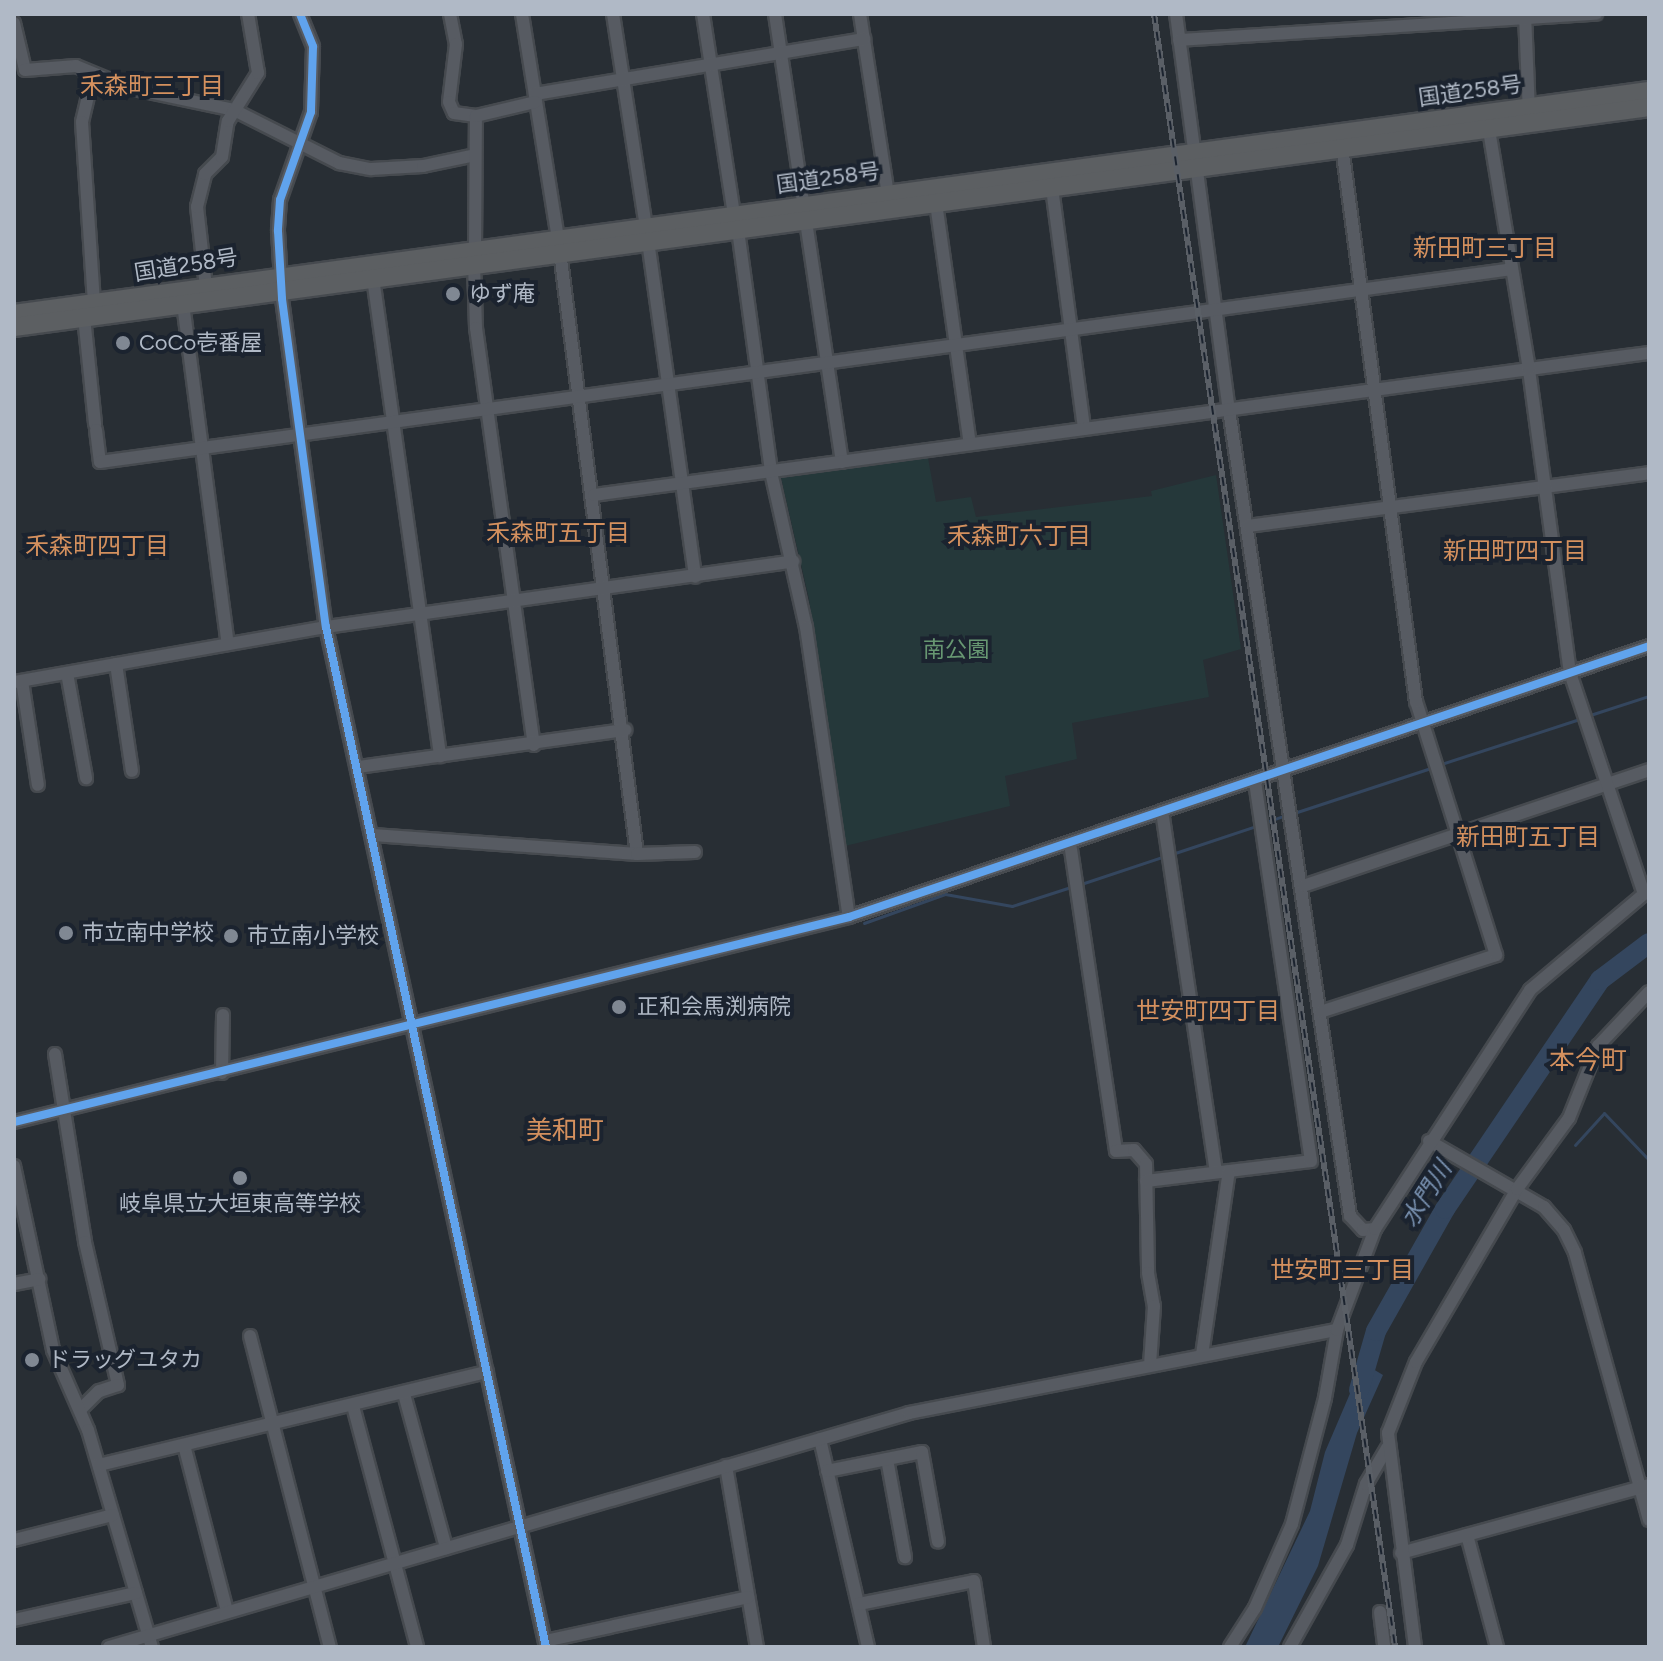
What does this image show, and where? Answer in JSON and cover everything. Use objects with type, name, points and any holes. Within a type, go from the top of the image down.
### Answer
[{"type":"highway","name":"国道258号","points":[[14,314],[183,304],[281,283],[808,212],[936,203],[1052,188],[1196,159],[1342,147],[1489,129],[1529,115],[1649,91]]},
{"type":"highway","name":"国道258号","points":[[808,212],[888,194],[1196,159],[1529,115],[1649,107]]},
{"type":"highway","name":"国道258号","points":[[14,327],[206,287],[373,278],[474,257]]},
{"type":"street","points":[[206,287],[197,207],[205,174],[222,157],[234,110],[258,73],[248,14]]},
{"type":"street","points":[[300,14],[313,47],[311,112],[298,141],[280,200],[281,283],[326,627],[545,1645],[748,1597]]},
{"type":"street","points":[[450,14],[456,44],[449,102],[454,113],[476,116],[535,98],[623,80],[864,39]]},
{"type":"street","points":[[522,14],[559,246],[607,589],[637,854]]},
{"type":"street","points":[[613,14],[695,577]]},
{"type":"street","points":[[703,14],[771,472],[793,561],[849,917]]},
{"type":"street","points":[[775,14],[808,212],[842,462]]},
{"type":"street","points":[[860,14],[888,194]]},
{"type":"street","points":[[1176,14],[1229,410],[1286,770],[1350,1216],[1363,1230],[1375,1229]]},
{"type":"street","points":[[1179,40],[1353,20],[1596,14]]},
{"type":"street","points":[[1525,16],[1529,115]]},
{"type":"street","points":[[14,23],[25,70],[76,66],[129,88],[234,110],[339,163],[371,169],[423,166],[475,155]]},
{"type":"street","points":[[93,75],[82,122],[89,310],[100,462],[1512,269]]},
{"type":"street","points":[[476,116],[474,257],[487,410],[534,745]]},
{"type":"street","points":[[1230,1647],[1255,1608],[1292,1524],[1325,1398],[1337,1330],[1375,1229],[1530,990],[1644,894],[1645,875],[1608,784],[1570,673],[1529,369],[1489,129]]},
{"type":"street","points":[[1320,1012],[1496,955],[1420,723],[1342,147]]},
{"type":"street","points":[[1052,188],[1084,429]]},
{"type":"street","points":[[936,203],[970,444]]},
{"type":"street","points":[[373,278],[440,756]]},
{"type":"street","points":[[183,304],[228,644]]},
{"type":"street","points":[[594,495],[1649,353]]},
{"type":"street","points":[[1248,526],[1649,473]]},
{"type":"street","points":[[38,785],[18,681],[326,627],[513,603],[793,561]]},
{"type":"street","points":[[14,1122],[849,917],[1649,646]]},
{"type":"street","points":[[116,664],[132,771]]},
{"type":"street","points":[[67,673],[86,778]]},
{"type":"street","points":[[358,767],[625,730]]},
{"type":"street","points":[[1303,886],[1649,770]]},
{"type":"street","points":[[1146,1181],[1311,1161],[1255,780]]},
{"type":"street","points":[[1162,811],[1222,1172],[1202,1355]]},
{"type":"street","points":[[373,835],[637,854],[695,852]]},
{"type":"street","points":[[1070,843],[1116,1151],[1142,1154],[1146,1181],[1148,1273],[1154,1306],[1150,1365]]},
{"type":"street","points":[[1290,1647],[1347,1545],[1366,1484],[1387,1448],[1416,1362],[1513,1186],[1569,1118],[1598,1046],[1649,992]]},
{"type":"street","points":[[222,1073],[223,1015]]},
{"type":"street","points":[[55,1054],[85,1242],[118,1385],[99,1391],[80,1410]]},
{"type":"street","points":[[1432,1141],[1544,1207],[1575,1253],[1644,1486],[1649,1520]]},
{"type":"street","points":[[14,1166],[53,1350],[80,1410],[99,1465],[151,1641]]},
{"type":"street","points":[[14,1284],[40,1279]]},
{"type":"street","points":[[109,1647],[151,1641],[227,1611],[963,1399],[1337,1330]]},
{"type":"street","points":[[250,1336],[330,1647]]},
{"type":"street","points":[[99,1465],[487,1372]]},
{"type":"street","points":[[404,1394],[446,1548]]},
{"type":"street","points":[[353,1406],[417,1647]]},
{"type":"street","points":[[820,1439],[868,1647]]},
{"type":"street","points":[[184,1445],[227,1611]]},
{"type":"street","points":[[1387,1448],[1415,1647]]},
{"type":"street","points":[[827,1471],[922,1452],[938,1542]]},
{"type":"street","points":[[887,1459],[905,1557]]},
{"type":"street","points":[[726,1466],[757,1647]]},
{"type":"street","points":[[1401,1553],[1644,1486]]},
{"type":"street","points":[[14,1540],[113,1515]]},
{"type":"street","points":[[1467,1535],[1497,1647]]},
{"type":"street","points":[[859,1604],[974,1581],[984,1647]]},
{"type":"street","points":[[14,1620],[136,1593]]},
{"type":"street","points":[[1380,1612],[1384,1647]]},
{"type":"green space","name":"南公園","points":[[928,458],[936,502],[971,497],[976,517],[1152,496],[1151,491],[1216,475],[1241,649],[1203,660],[1209,697],[1072,723],[1077,759],[1005,776],[1010,806],[845,846],[809,599],[781,478]]},
{"type":"water","points":[[1363,1363],[1383,1375],[1357,1433],[1318,1566],[1278,1647],[1245,1647],[1310,1511],[1325,1452]]},
{"type":"waterway","points":[[1590,715],[1649,696]]},
{"type":"waterway","points":[[1438,765],[1583,718]]},
{"type":"waterway","points":[[1294,813],[1431,768]]},
{"type":"waterway","points":[[1263,823],[1286,815]]},
{"type":"waterway","points":[[1172,854],[1256,826]]},
{"type":"waterway","points":[[1081,884],[1165,856]]},
{"type":"waterway","points":[[864,923],[945,894],[1012,906],[1074,886]]},
{"type":"waterway","name":"水門川","points":[[1359,1390],[1376,1331],[1445,1209],[1600,980],[1649,943]]},
{"type":"waterway","points":[[1575,1145],[1604,1113],[1649,1160]]},
{"type":"railway","points":[[1154,14],[1395,1647]]},
{"type":"cycle path","points":[[300,14],[313,47],[311,112],[280,200],[278,231],[282,299],[326,627],[546,1647]]},
{"type":"cycle path","points":[[14,1122],[849,917],[1649,646]]},
{"type":"place","name":"ゆず庵","points":[[453,294]]},
{"type":"place","name":"CoCo壱番屋","points":[[123,343]]},
{"type":"place","name":"市立南中学校","points":[[66,933]]},
{"type":"place","name":"市立南小学校","points":[[231,936]]},
{"type":"place","name":"正和会馬渕病院","points":[[619,1007]]},
{"type":"place","name":"岐阜県立大垣東高等学校","points":[[240,1178]]},
{"type":"place","name":"ドラッグユタカ","points":[[32,1360]]},
{"type":"district","name":"禾森町三丁目","points":[[152,86]]},
{"type":"district","name":"新田町三丁目","points":[[1485,248]]},
{"type":"district","name":"禾森町五丁目","points":[[558,533]]},
{"type":"district","name":"禾森町六丁目","points":[[1019,536]]},
{"type":"district","name":"禾森町四丁目","points":[[97,546]]},
{"type":"district","name":"新田町四丁目","points":[[1515,551]]},
{"type":"district","name":"新田町五丁目","points":[[1528,837]]},
{"type":"district","name":"世安町四丁目","points":[[1208,1011]]},
{"type":"district","name":"本今町","points":[[1588,1061]]},
{"type":"district","name":"美和町","points":[[565,1131]]},
{"type":"district","name":"世安町三丁目","points":[[1342,1270]]}]
